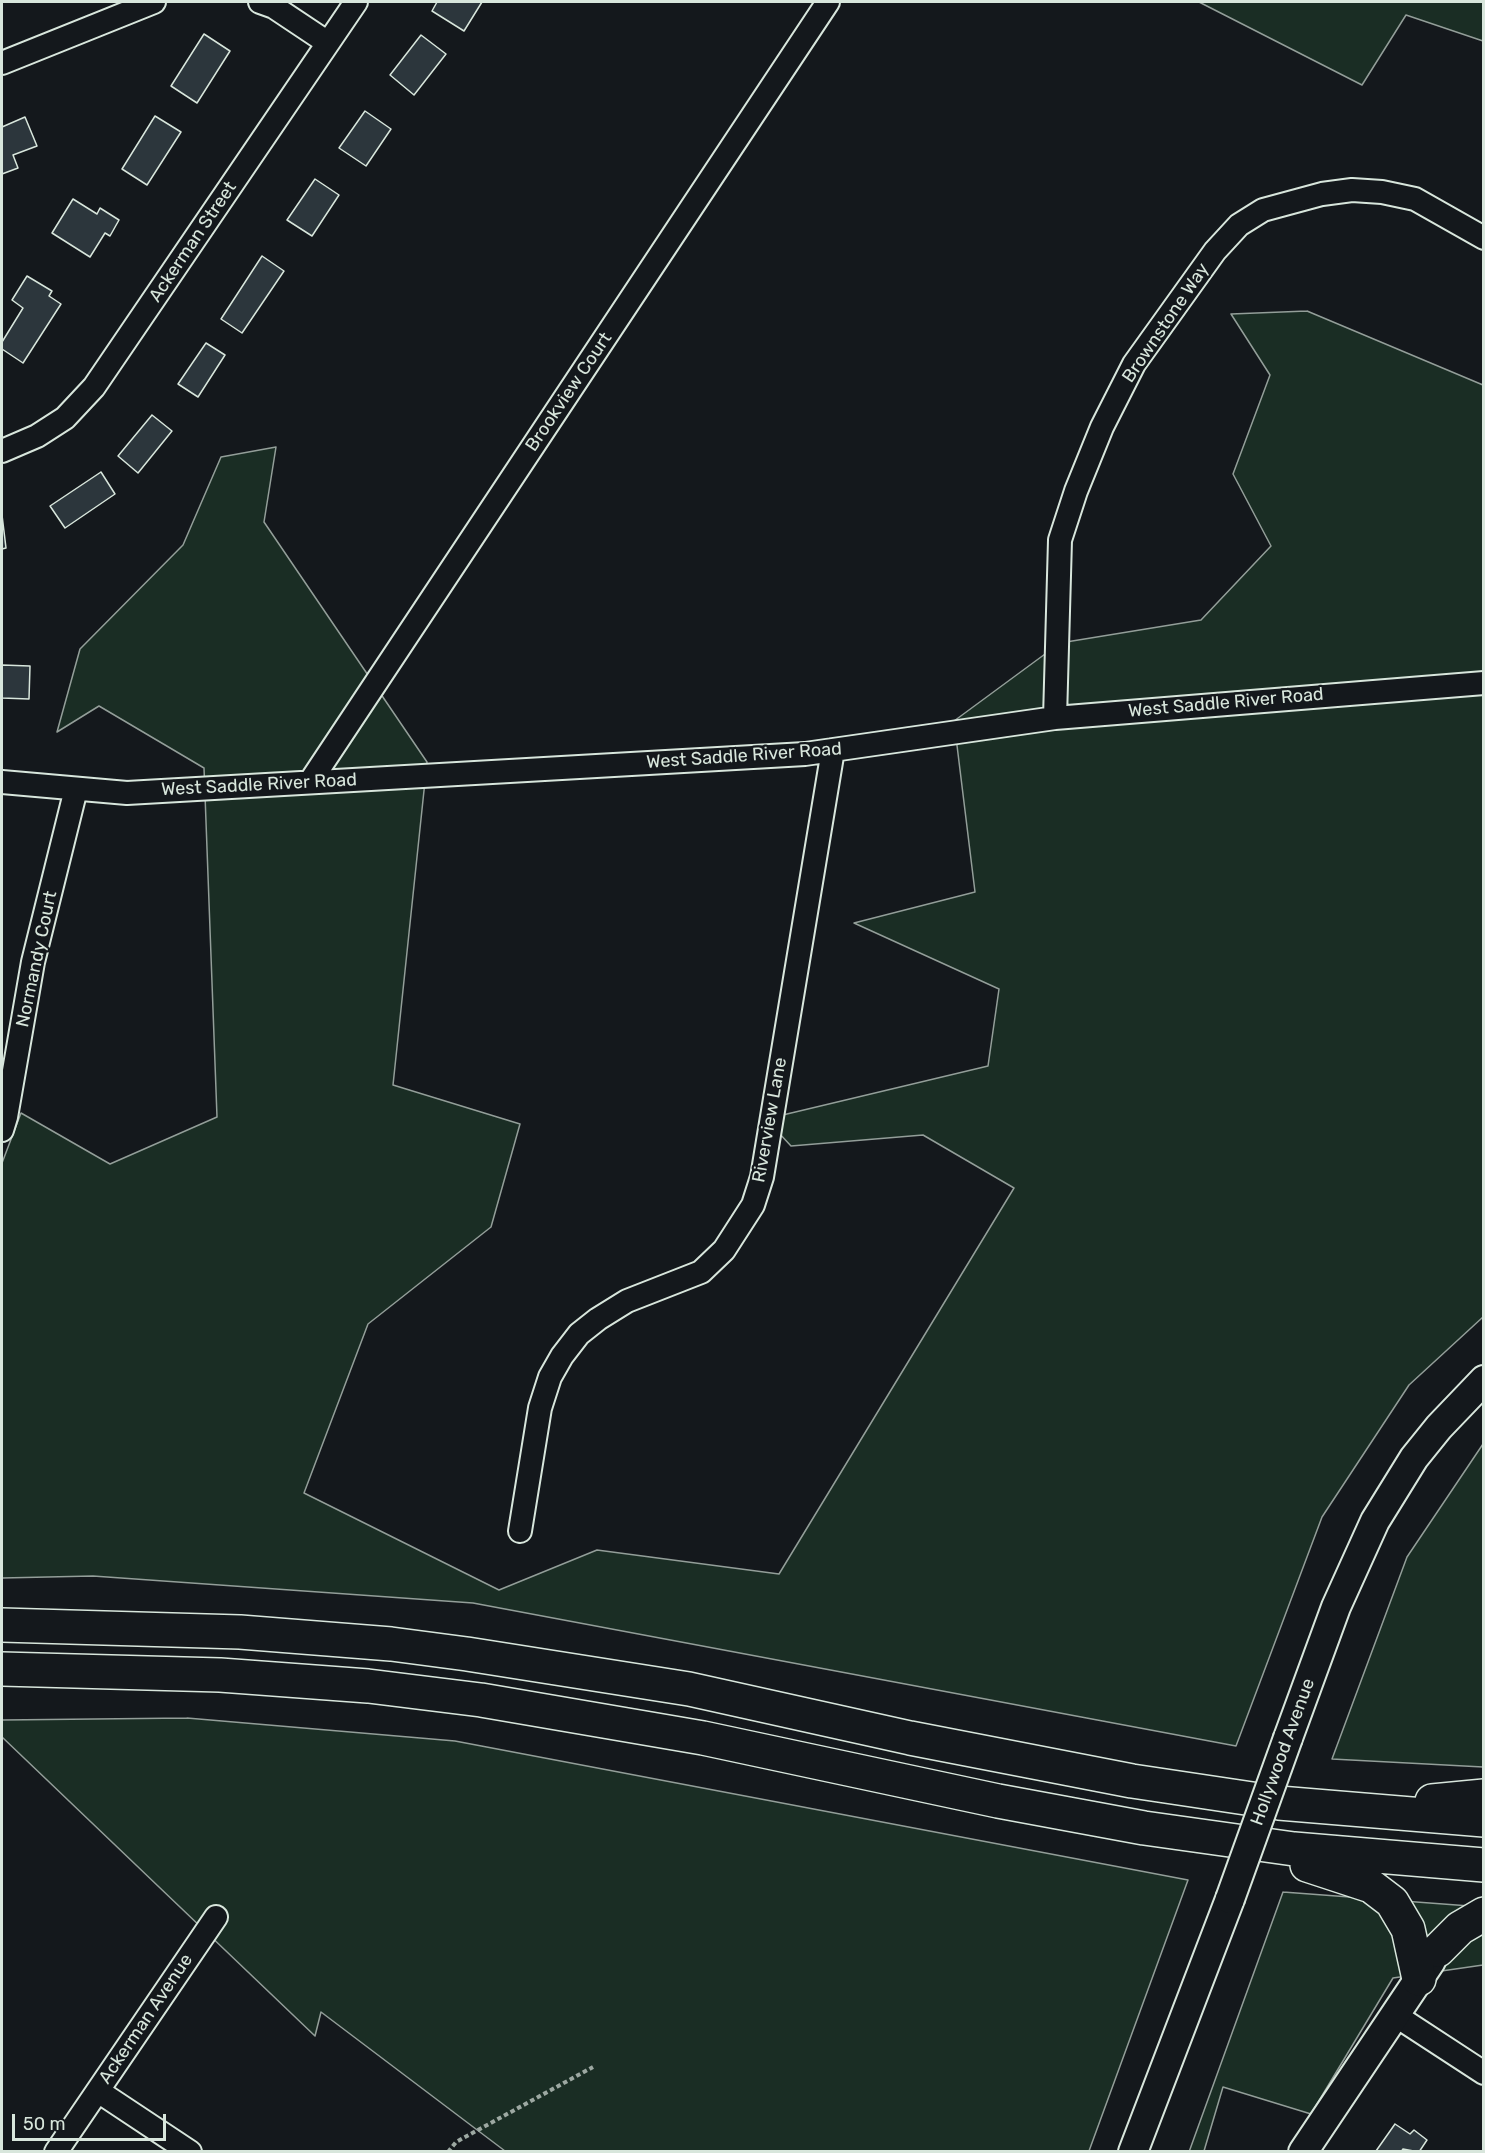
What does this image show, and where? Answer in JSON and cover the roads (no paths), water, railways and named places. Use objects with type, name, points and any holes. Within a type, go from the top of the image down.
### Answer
[{"type":"highway","points":[[2,1624],[240,1632],[467,1654],[689,1689],[910,1738],[1132,1781],[1279,1803],[1484,1820]]},
{"type":"highway","points":[[2,1669],[146,1671],[252,1677],[368,1686],[481,1700],[649,1727],[999,1801],[1219,1839],[1368,1856],[1484,1865]]},
{"type":"highway","points":[[1357,1810],[1484,1796]]},
{"type":"highway","points":[[1219,1839],[1353,1879],[1383,1893],[1401,1915],[1408,1929],[1419,1979]]},
{"type":"highway","points":[[1438,1950],[1460,1928],[1484,1914]]},
{"type":"main road","name":"Hollywood Avenue","points":[[1133,2151],[1230,1899],[1340,1597],[1374,1521],[1414,1458],[1439,1427],[1484,1380]]},
{"type":"main road","points":[[1303,2151],[1438,1950]]},
{"type":"street","points":[[2,63],[154,2]]},
{"type":"street","points":[[260,2],[274,7],[328,44]]},
{"type":"street","name":"Ackerman Street","points":[[2,451],[37,436],[65,418],[94,387],[356,2]]},
{"type":"street","name":"Brookview Court","points":[[310,782],[828,2]]},
{"type":"street","name":"Brownstone Way","points":[[1054,718],[1060,540],[1076,491],[1102,427],[1134,364],[1215,251],[1239,225],[1263,210],[1322,194],[1352,190],[1382,192],[1415,199],[1484,237]]},
{"type":"street","name":"West Saddle River Road","points":[[2,782],[127,793],[832,750],[1054,718],[1484,682]]},
{"type":"street","name":"Riverview Lane","points":[[520,1531],[540,1408],[550,1377],[562,1356],[579,1334],[608,1312],[627,1301],[700,1272],[724,1250],[753,1205],[762,1177],[832,750]]},
{"type":"street","name":"Normandy Court","points":[[2,1130],[33,962],[76,789]]},
{"type":"street","name":"Ackerman Avenue","points":[[56,2151],[216,1917]]},
{"type":"street","points":[[1395,2015],[1484,2073]]},
{"type":"street","points":[[98,2091],[190,2151]]}]
